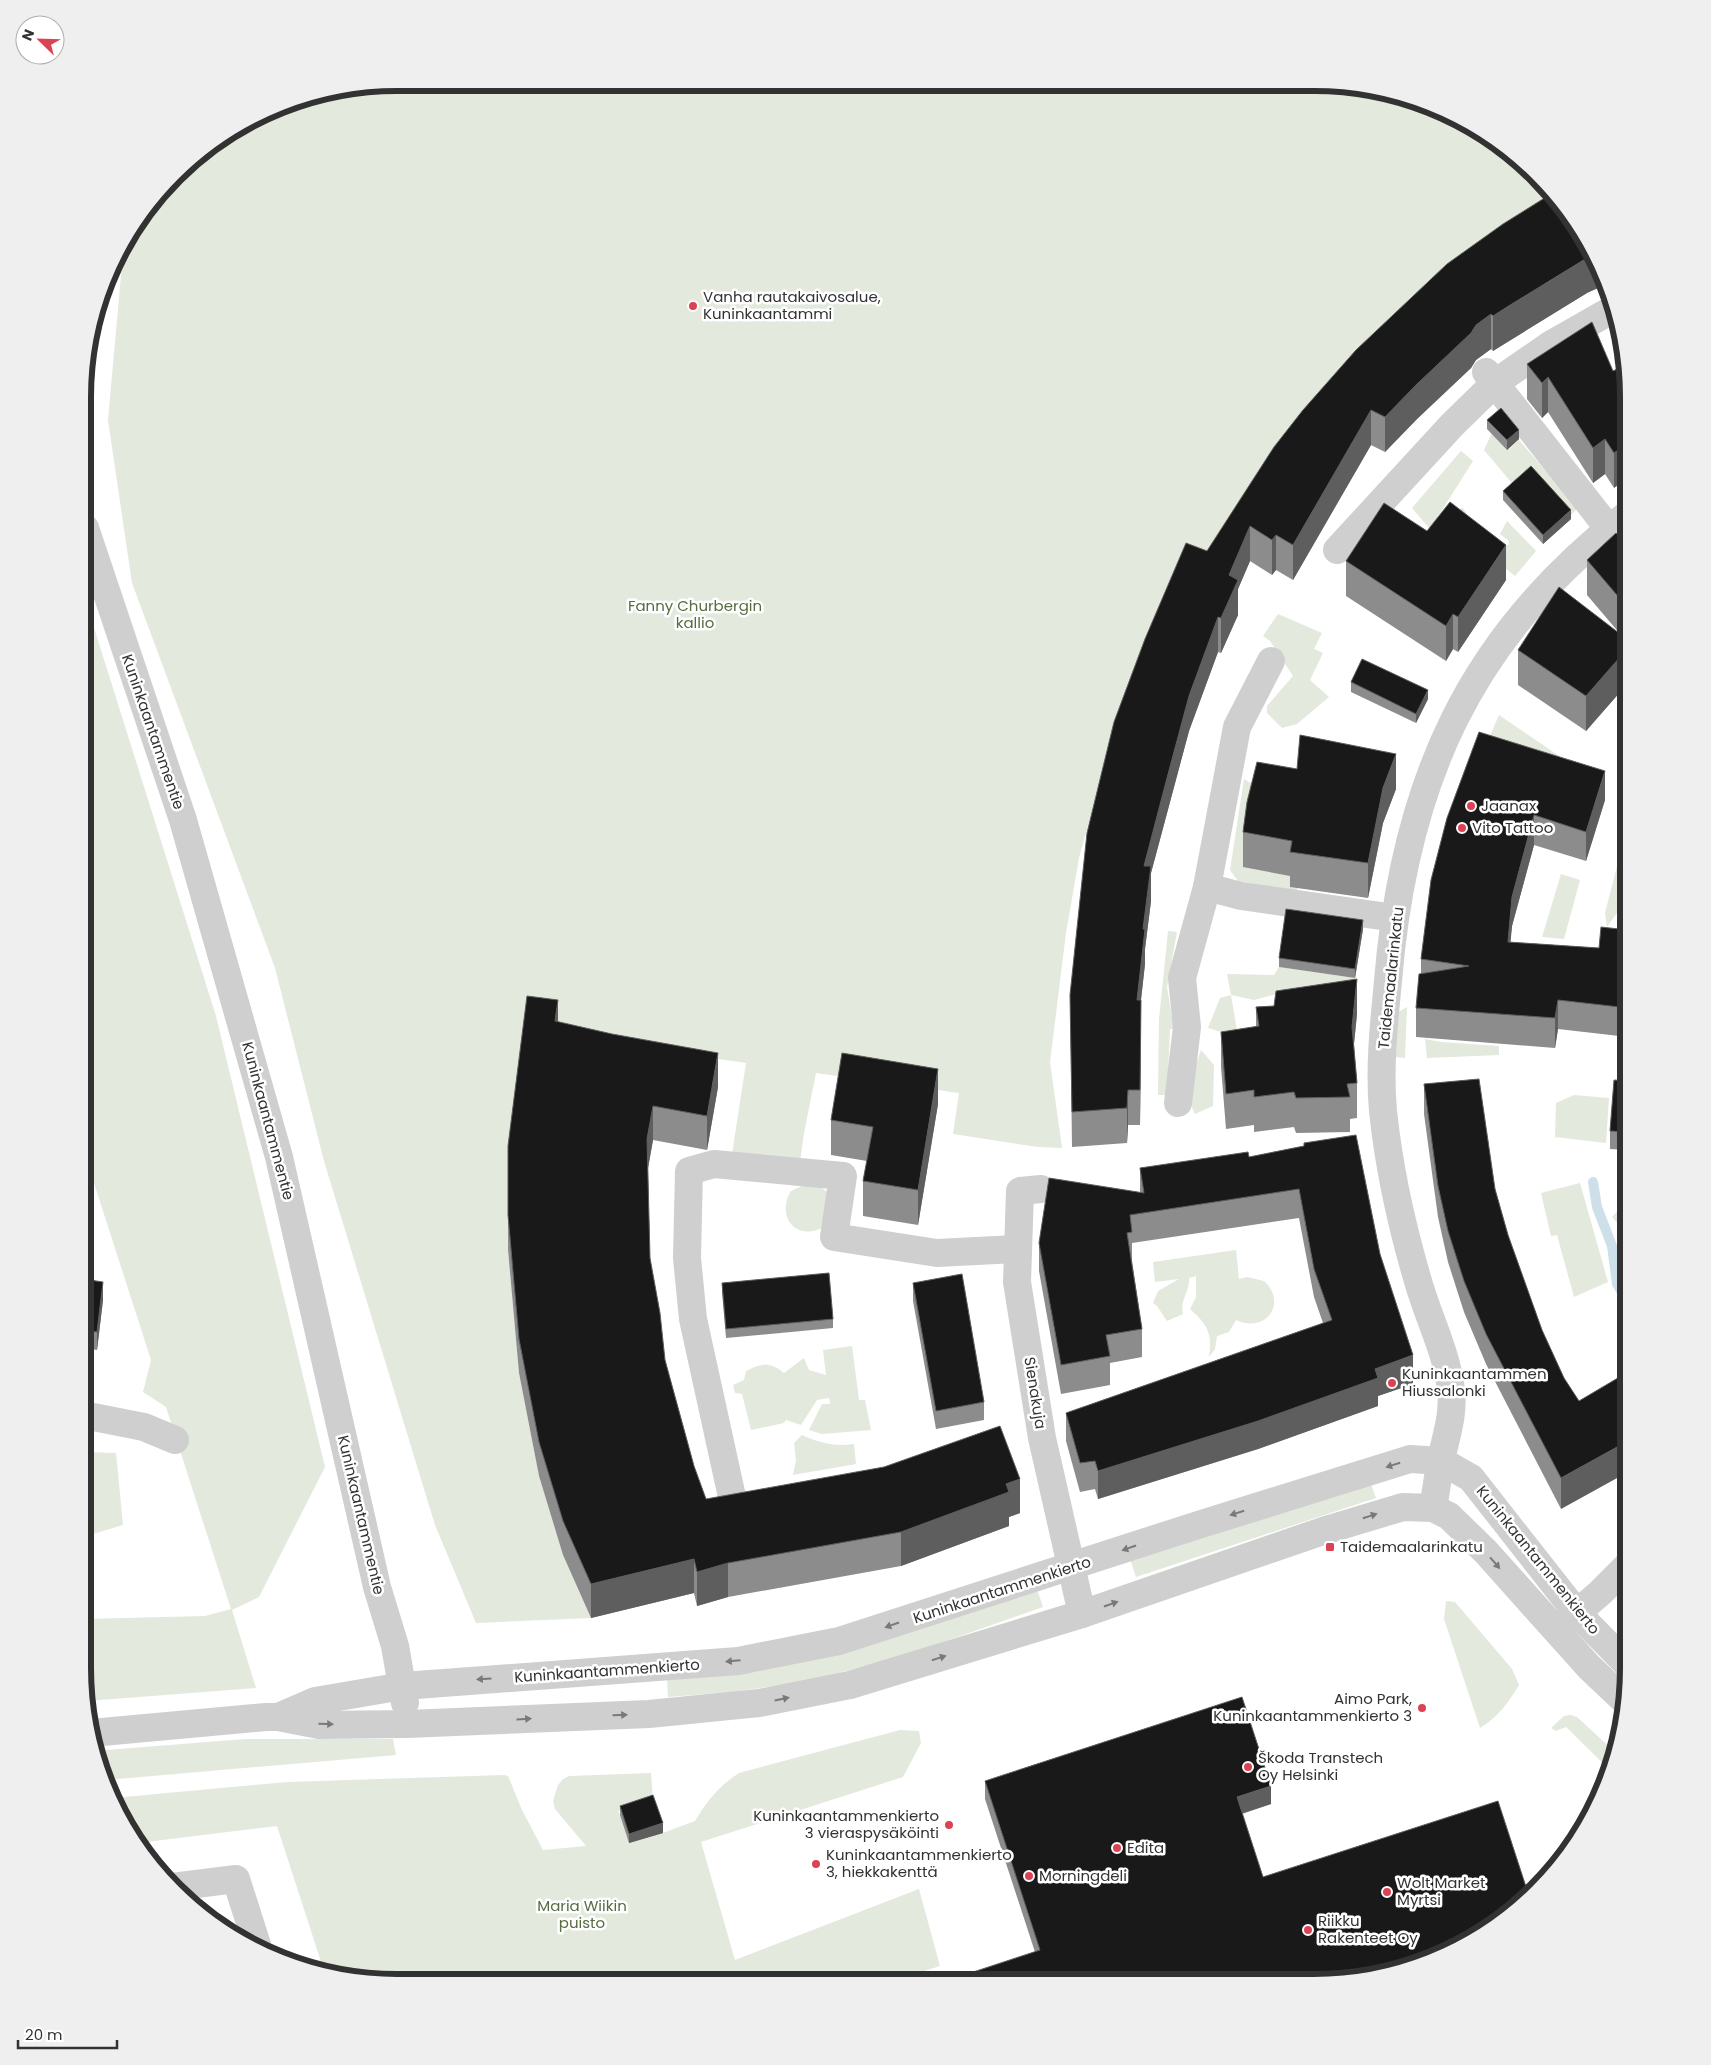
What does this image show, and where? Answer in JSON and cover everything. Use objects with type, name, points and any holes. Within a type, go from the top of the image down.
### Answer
[{"type":"street","points":[[1337,550],[1458,419],[1490,377],[1607,312]]},
{"type":"street","points":[[1490,377],[1619,521]]},
{"type":"street","name":"Taidemaalarinkatu","points":[[1433,1508],[1440,1461],[1452,1414],[1451,1389],[1416,1272],[1395,1182],[1383,1112],[1384,1025],[1395,918],[1410,837],[1427,780],[1465,696],[1498,646],[1546,588],[1619,521]]},
{"type":"street","name":"Kuninkaantammentie","points":[[91,546],[183,820],[279,1157],[377,1587],[395,1646],[403,1686],[407,1724]]},
{"type":"street","points":[[1178,1103],[1187,1027],[1182,978],[1207,886],[1237,727],[1271,661]]},
{"type":"street","points":[[1207,886],[1241,896],[1395,918]]},
{"type":"street","points":[[734,1506],[693,1319],[687,1258],[689,1171],[714,1164],[843,1176],[834,1237],[937,1253],[1016,1249]]},
{"type":"street","name":"Sienakuja","points":[[1041,1188],[1020,1191],[1016,1249],[1017,1282],[1042,1438],[1082,1614]]},
{"type":"street","points":[[91,1417],[144,1427],[176,1440]]},
{"type":"street","name":"Kuninkaantammenkierto","points":[[272,1717],[314,1701],[403,1686],[738,1661],[839,1641],[879,1630],[1195,1526],[1410,1459],[1440,1461],[1476,1482],[1577,1613],[1620,1657]]},
{"type":"street","points":[[98,1732],[272,1717],[319,1724],[407,1724],[649,1714],[759,1703],[850,1685],[1082,1614],[1394,1508],[1433,1508]]},
{"type":"street","name":"Kuninkaantammenkierto","points":[[1433,1508],[1449,1516],[1466,1530],[1555,1631],[1589,1667],[1618,1694]]},
{"type":"street","points":[[1555,1631],[1577,1613],[1620,1572]]},
{"type":"street","points":[[183,1886],[236,1879],[255,1938]]},
{"type":"green space","name":"Fanny Churbergin kallio","points":[[397,91],[1334,92],[1374,97],[1412,107],[1467,132],[1516,167],[1544,195],[1559,214],[1322,409],[1097,793],[1079,858],[1066,933],[1050,1062],[1062,1148],[1038,1147],[953,1134],[959,1093],[816,1073],[800,1162],[732,1154],[746,1063],[527,1031],[508,1180],[508,1250],[519,1373],[539,1476],[563,1555],[591,1618],[476,1623],[435,1525],[324,1161],[275,968],[132,583],[108,420],[122,264],[132,244],[154,211],[195,167],[244,132],[299,107],[357,94]]},
{"type":"green space","points":[[1492,433],[1508,450],[1519,440],[1578,508],[1571,515],[1516,488],[1484,450]]},
{"type":"green space","points":[[1461,451],[1473,461],[1430,529],[1412,508]]},
{"type":"green space","points":[[1463,508],[1475,528],[1502,549],[1509,544],[1508,540],[1500,534],[1507,521],[1536,551],[1515,576],[1489,555],[1454,517],[1459,509]]},
{"type":"green space","points":[[1278,614],[1322,633],[1314,649],[1323,653],[1310,680],[1329,697],[1297,724],[1282,728],[1267,713],[1267,706],[1293,676],[1270,641],[1263,636]]},
{"type":"green space","points":[[91,618],[216,1016],[325,1467],[259,1597],[232,1610],[256,1688],[93,1701],[91,1619],[205,1616],[231,1609],[166,1407],[143,1392],[151,1360],[91,1174]]},
{"type":"green space","points":[[1499,715],[1565,760],[1479,761]]},
{"type":"green space","points":[[1244,779],[1272,796],[1301,878],[1296,893],[1238,881],[1230,870]]},
{"type":"green space","points":[[1620,854],[1620,907],[1607,927],[1605,913]]},
{"type":"green space","points":[[1561,874],[1580,880],[1564,939],[1542,937]]},
{"type":"green space","points":[[1168,931],[1177,932],[1167,987],[1174,1029],[1170,1029],[1167,1095],[1158,1095],[1159,1019]]},
{"type":"green space","points":[[1279,967],[1355,978],[1352,1001],[1284,992],[1254,1000],[1231,995],[1227,974],[1274,975]]},
{"type":"green space","points":[[1231,995],[1238,1037],[1208,1028],[1220,998]]},
{"type":"green space","points":[[1407,1007],[1405,1058],[1394,1057],[1390,1017]]},
{"type":"green space","points":[[1425,1039],[1499,1046],[1499,1055],[1427,1058]]},
{"type":"green space","points":[[1201,1050],[1214,1065],[1213,1106],[1195,1114],[1186,1094]]},
{"type":"green space","points":[[1574,1095],[1609,1098],[1606,1143],[1555,1137],[1556,1103]]},
{"type":"green space","points":[[1580,1183],[1608,1282],[1574,1297],[1557,1235],[1551,1236],[1541,1193]]},
{"type":"green space","points":[[806,1184],[822,1188],[828,1193],[822,1228],[812,1231],[796,1229],[787,1217],[787,1200],[791,1191]]},
{"type":"green space","points":[[1620,1208],[1620,1226],[1612,1217]]},
{"type":"green space","points":[[1236,1250],[1239,1279],[1247,1277],[1264,1281],[1271,1290],[1274,1298],[1274,1307],[1264,1320],[1256,1323],[1236,1320],[1229,1332],[1217,1336],[1215,1349],[1209,1357],[1210,1342],[1207,1330],[1201,1320],[1190,1309],[1196,1297],[1196,1276],[1189,1278],[1182,1308],[1183,1314],[1167,1321],[1153,1303],[1158,1291],[1179,1279],[1155,1282],[1153,1262]]},
{"type":"green space","points":[[852,1346],[859,1400],[865,1400],[871,1430],[822,1434],[809,1430],[822,1404],[830,1404],[829,1398],[817,1400],[801,1425],[786,1420],[784,1423],[751,1430],[742,1394],[735,1393],[733,1385],[744,1380],[746,1371],[756,1366],[770,1365],[784,1373],[804,1358],[809,1370],[826,1375],[823,1350]]},
{"type":"green space","points":[[802,1435],[828,1444],[854,1444],[856,1464],[793,1475],[796,1460],[794,1443]]},
{"type":"green space","points":[[91,1452],[116,1453],[123,1525],[91,1535]]},
{"type":"green space","points":[[1370,1481],[1376,1498],[1136,1577],[1130,1559]]},
{"type":"green space","points":[[1037,1589],[1043,1607],[909,1654],[806,1682],[731,1692],[668,1697],[667,1677]]},
{"type":"green space","points":[[1446,1601],[1455,1602],[1512,1669],[1519,1685],[1502,1709],[1480,1728],[1444,1619]]},
{"type":"green space","points":[[1564,1716],[1577,1717],[1609,1747],[1604,1765],[1566,1727],[1556,1731],[1551,1728]]},
{"type":"green space","name":"Maria Wiikin puisto","points":[[900,1730],[919,1731],[921,1743],[903,1777],[701,1842],[735,1960],[919,1889],[940,1966],[915,1974],[397,1974],[337,1968],[322,1964],[277,1826],[146,1842],[132,1821],[120,1797],[287,1782],[504,1775],[508,1776],[522,1810],[543,1850],[586,1846],[555,1809],[553,1801],[558,1785],[569,1776],[651,1773],[653,1799],[618,1811],[620,1815],[663,1833],[695,1821],[714,1794],[739,1773]]},
{"type":"green space","points":[[245,1739],[393,1739],[396,1755],[113,1779],[103,1750]]},
{"type":"building","points":[[1546,197],[1568,227],[1586,258],[1493,316],[1491,314],[1476,325],[1471,333],[1385,417],[1371,410],[1293,545],[1276,535],[1272,540],[1250,526],[1229,575],[1238,580],[1221,618],[1218,617],[1189,696],[1144,866],[1151,866],[1137,1000],[1141,1000],[1140,1090],[1128,1090],[1127,1108],[1072,1112],[1070,995],[1087,833],[1114,722],[1145,639],[1186,543],[1207,551],[1274,447],[1303,410],[1356,350],[1447,264],[1503,224]]},
{"type":"building","points":[[1592,322],[1613,371],[1618,369],[1620,449],[1614,453],[1605,439],[1593,448],[1548,377],[1542,383],[1527,364]]},
{"type":"building","points":[[1501,408],[1519,430],[1507,440],[1487,420]]},
{"type":"building","points":[[1531,466],[1571,510],[1543,535],[1503,491]]},
{"type":"building","points":[[1450,502],[1506,545],[1458,617],[1453,614],[1446,626],[1346,561],[1384,503],[1427,531]]},
{"type":"building","points":[[1616,533],[1620,537],[1620,599],[1587,560]]},
{"type":"building","points":[[1559,587],[1620,634],[1620,657],[1586,696],[1518,650]]},
{"type":"building","points":[[1362,659],[1428,690],[1416,714],[1351,682]]},
{"type":"building","points":[[1479,732],[1605,771],[1586,832],[1534,815],[1512,897],[1508,942],[1599,948],[1601,927],[1620,929],[1620,1007],[1558,1000],[1555,1018],[1416,1008],[1419,974],[1469,966],[1421,959],[1431,880],[1447,818]]},
{"type":"building","points":[[1300,735],[1396,754],[1383,788],[1368,863],[1290,852],[1292,841],[1243,832],[1247,802],[1257,762],[1297,769]]},
{"type":"building","points":[[1286,909],[1363,920],[1355,969],[1279,958]]},
{"type":"building","points":[[1357,979],[1352,1027],[1357,1083],[1347,1084],[1350,1097],[1296,1098],[1294,1092],[1254,1097],[1254,1090],[1226,1094],[1221,1032],[1259,1026],[1256,1007],[1274,1006],[1276,991]]},
{"type":"building","points":[[527,996],[558,1000],[555,1021],[612,1034],[718,1053],[707,1116],[653,1106],[647,1139],[650,1258],[660,1313],[665,1360],[694,1466],[706,1499],[884,1467],[1000,1426],[1020,1479],[1006,1484],[1009,1492],[901,1532],[728,1563],[697,1572],[694,1559],[591,1584],[563,1521],[539,1442],[519,1339],[508,1215],[508,1146]]},
{"type":"building","points":[[842,1053],[938,1069],[918,1190],[863,1181],[873,1127],[831,1120]]},
{"type":"building","points":[[1479,1079],[1495,1189],[1508,1235],[1542,1330],[1564,1378],[1579,1401],[1620,1377],[1620,1445],[1561,1478],[1486,1334],[1464,1281],[1448,1231],[1438,1186],[1424,1084]]},
{"type":"building","points":[[1614,1080],[1620,1080],[1620,1132],[1610,1131]]},
{"type":"building","points":[[1356,1135],[1380,1254],[1413,1355],[1375,1369],[1378,1378],[1258,1421],[1098,1471],[1095,1461],[1080,1463],[1066,1413],[1332,1320],[1314,1269],[1299,1189],[1130,1215],[1132,1232],[1127,1233],[1142,1329],[1106,1335],[1110,1356],[1061,1365],[1039,1243],[1049,1178],[1144,1193],[1140,1168],[1248,1152],[1249,1157],[1304,1146],[1304,1143]]},
{"type":"building","points":[[829,1273],[833,1319],[726,1329],[722,1283]]},
{"type":"building","points":[[962,1274],[984,1402],[936,1411],[913,1283]]},
{"type":"building","points":[[91,1280],[103,1282],[97,1332],[91,1331]]},
{"type":"building","name":"Edita","points":[[1242,1697],[1271,1786],[1237,1797],[1263,1877],[1498,1801],[1526,1888],[1500,1911],[1467,1933],[1412,1958],[1374,1968],[1314,1974],[967,1974],[1040,1950],[985,1781]]},
{"type":"building","points":[[653,1795],[663,1823],[629,1834],[620,1806]]},
{"type":"waterway","points":[[1593,1182],[1597,1207],[1612,1246],[1617,1284],[1620,1289]]},
{"type":"place","name":"Vanha rautakaivosalue, Kuninkaantammi","points":[[693,306]]},
{"type":"place","name":"Jaanax","points":[[1471,806]]},
{"type":"place","name":"Vito Tattoo","points":[[1462,828]]},
{"type":"place","name":"Kuninkaantammen Hiussalonki","points":[[1392,1383]]},
{"type":"place","name":"Taidemaalarinkatu","points":[[1330,1547]]},
{"type":"place","name":"Aimo Park, Kuninkaantammenkierto 3","points":[[1422,1708]]},
{"type":"place","name":"Škoda Transtech Oy Helsinki","points":[[1248,1767]]},
{"type":"place","name":"Kuninkaantammenkierto 3 vieraspysäköinti","points":[[949,1825]]},
{"type":"place","name":"Edita","points":[[1117,1848]]},
{"type":"place","name":"Kuninkaantammenkierto 3, hiekkakenttä","points":[[816,1864]]},
{"type":"place","name":"Morningdeli","points":[[1029,1876]]},
{"type":"place","name":"Wolt Market Myrtsi","points":[[1387,1892]]},
{"type":"place","name":"Riikku Rakenteet Oy","points":[[1308,1930]]}]
